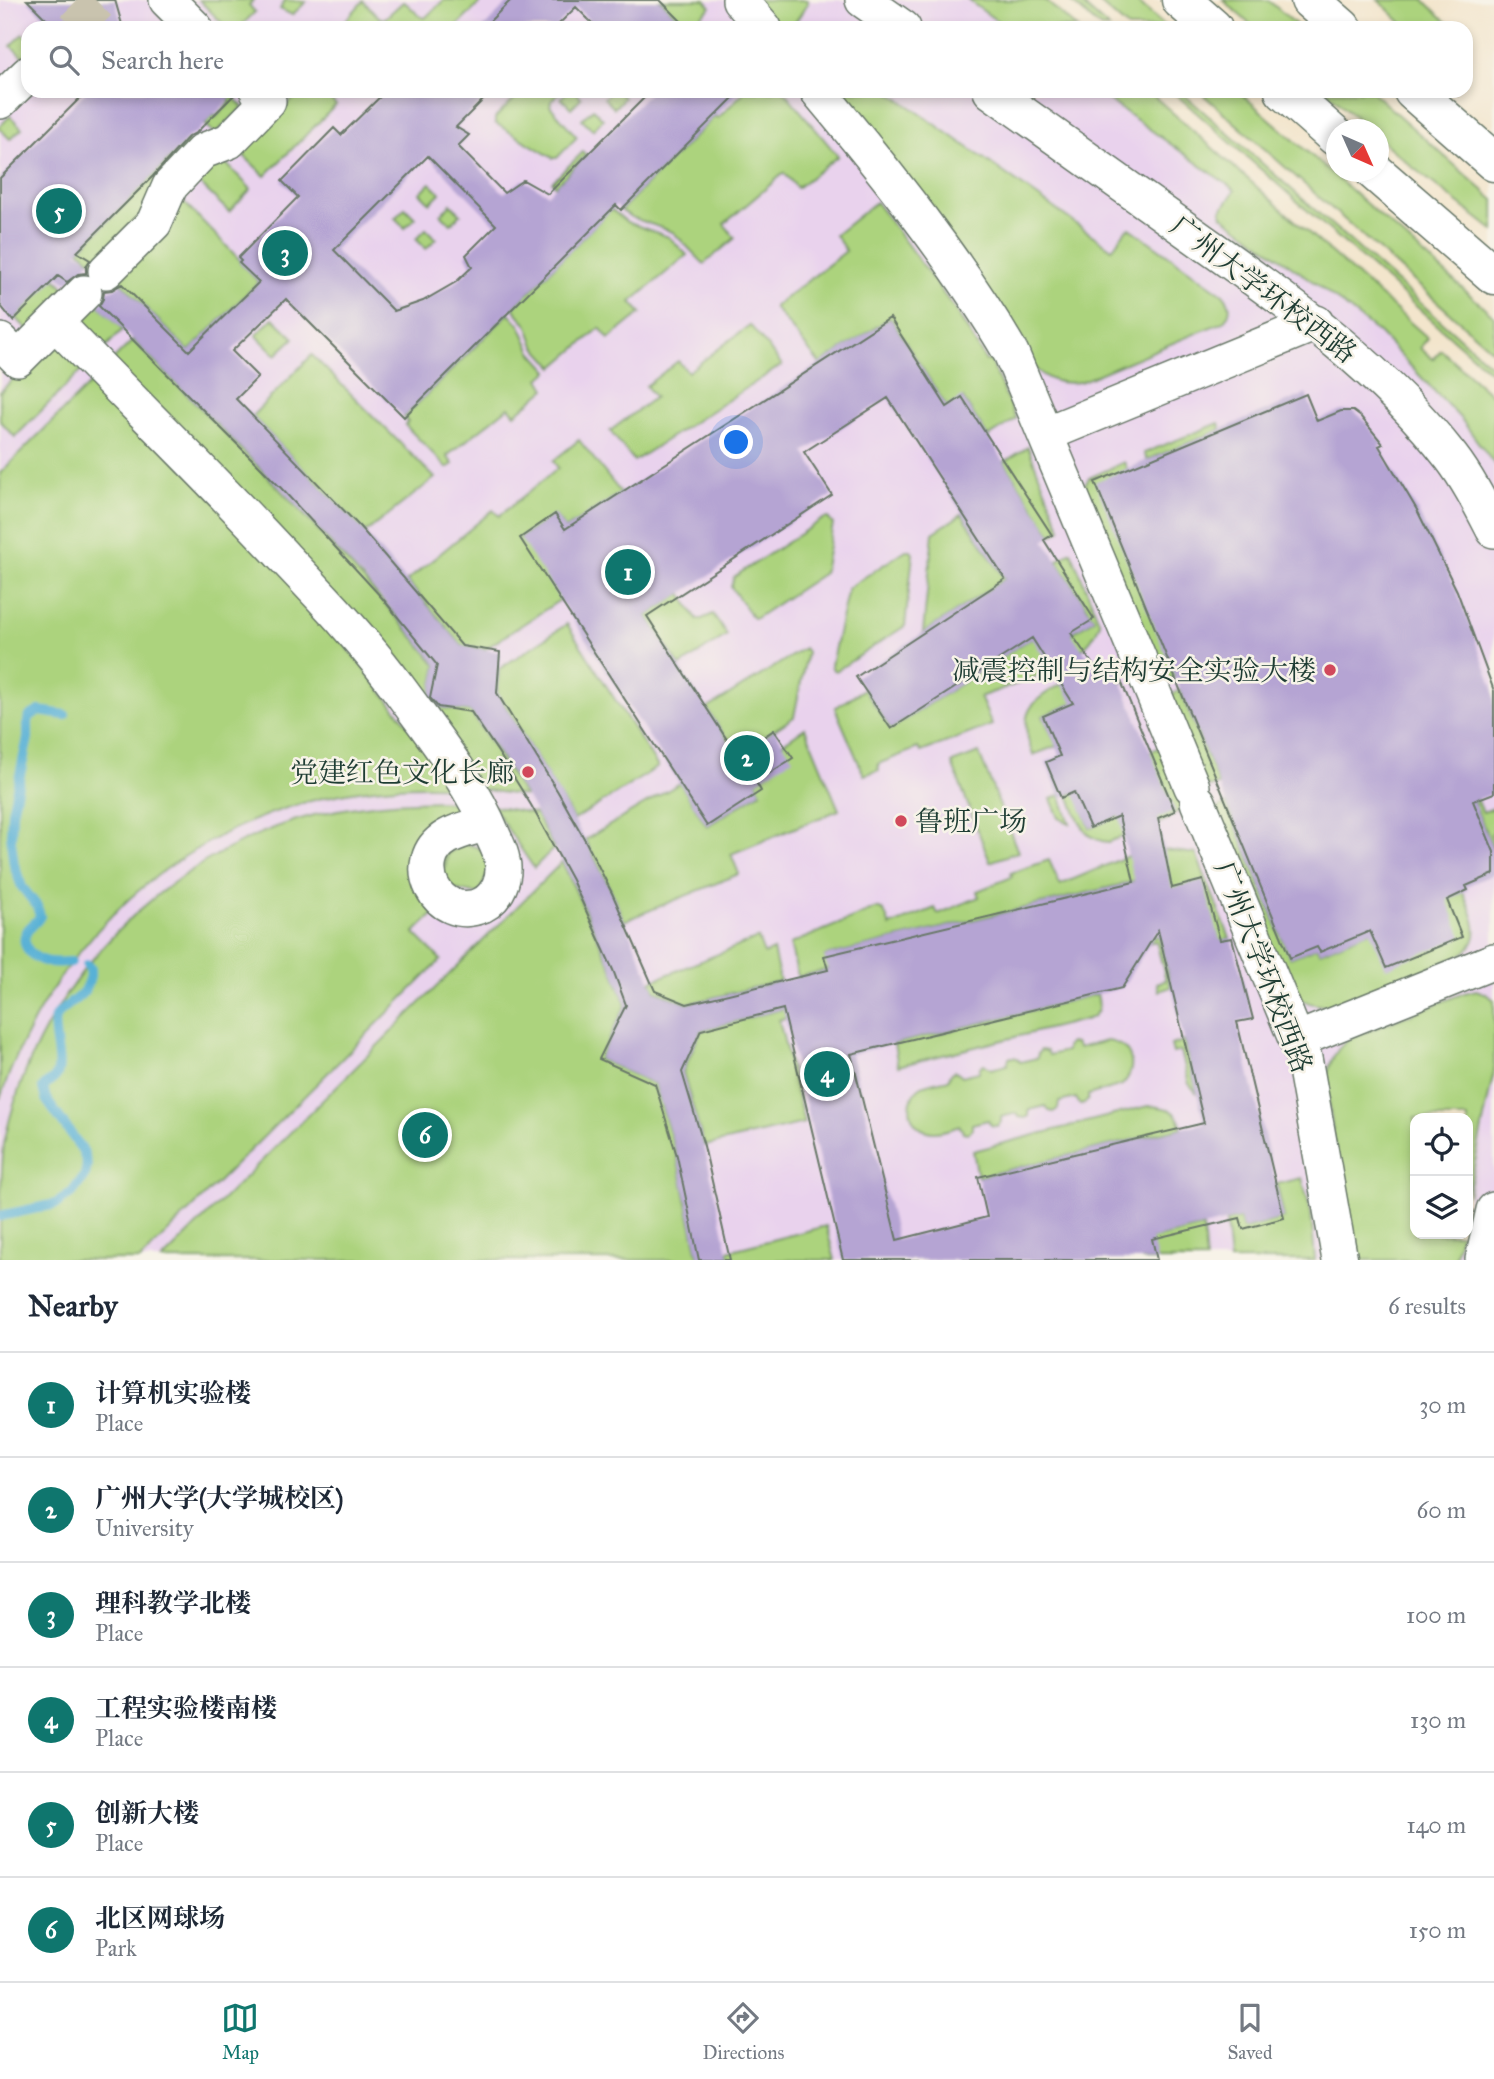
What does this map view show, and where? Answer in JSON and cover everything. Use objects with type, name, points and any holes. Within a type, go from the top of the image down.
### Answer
[{"type":"main road","points":[[1181,0],[1205,21]]},
{"type":"main road","points":[[1310,0],[1334,21]]},
{"type":"main road","points":[[1292,98],[1326,128]]},
{"type":"main road","points":[[1421,98],[1494,162]]},
{"type":"main road","points":[[1387,182],[1494,275]]},
{"type":"lane","points":[[167,0],[188,21]]},
{"type":"lane","points":[[740,0],[758,21]]},
{"type":"lane","points":[[863,0],[893,21]]},
{"type":"lane","points":[[0,102],[21,81]]},
{"type":"lane","points":[[0,341],[18,359],[154,223],[170,186],[204,151],[229,141],[268,101],[265,98]]},
{"type":"lane","name":"广州大学环校西路","points":[[824,98],[911,208],[1012,353],[1297,1040],[1307,1069],[1340,1260]]},
{"type":"lane","name":"广州大学环校西路","points":[[1001,98],[1316,323],[1358,358],[1437,440],[1466,479],[1494,530]]},
{"type":"lane","points":[[55,322],[249,519],[349,627],[443,750],[488,823]]},
{"type":"lane","points":[[1046,434],[1316,323]]},
{"type":"lane","points":[[1297,1040],[1494,961]]},
{"type":"lane","points":[[1483,1260],[1494,1210]]},
{"type":"shaded area","points":[[0,0],[1045,0],[1069,21],[21,21],[21,98],[1156,98],[1428,338],[1420,348],[1433,359],[1441,350],[1494,397],[1494,1260],[0,1260]]},
{"type":"green space","points":[[199,0],[254,0],[249,5],[255,12],[246,21],[220,21]]},
{"type":"green space","points":[[285,0],[306,2],[292,15],[280,9]]},
{"type":"green space","points":[[444,0],[483,0],[462,21],[345,21],[363,1],[380,18],[384,19],[403,2],[425,18]]},
{"type":"green space","points":[[660,0],[705,0],[711,7],[696,21],[681,21]]},
{"type":"green space","points":[[753,0],[807,0],[808,3],[796,21],[771,21]]},
{"type":"green space","points":[[968,0],[1045,0],[1069,21],[997,21]]},
{"type":"green space","points":[[1069,0],[1077,0],[1101,21],[1093,21]]},
{"type":"green space","points":[[1096,0],[1135,0],[1159,21],[1120,21]]},
{"type":"green space","points":[[1223,0],[1268,0],[1292,21],[1246,21]]},
{"type":"green space","points":[[1378,0],[1424,0],[1446,21],[1400,21]]},
{"type":"green space","points":[[21,36],[21,55],[11,46]]},
{"type":"green space","points":[[226,98],[234,98],[243,107],[215,134],[205,124],[231,102]]},
{"type":"green space","points":[[294,98],[329,98],[336,105],[265,176],[238,150],[245,147]]},
{"type":"green space","points":[[516,98],[554,98],[550,106],[577,137],[557,158],[553,158],[495,123],[495,118]]},
{"type":"green space","points":[[561,98],[581,98],[571,108]]},
{"type":"green space","points":[[604,98],[624,98],[614,108]]},
{"type":"green space","points":[[738,98],[790,98],[838,156],[797,188],[784,173],[724,224],[735,238],[704,264],[673,232],[631,217],[621,210],[715,116],[718,118]]},
{"type":"green space","points":[[836,98],[898,98],[1112,249],[1130,228],[1223,294],[1228,301],[1230,308],[1223,322],[1080,382],[1065,383],[1047,378],[1031,365]]},
{"type":"green space","points":[[1106,98],[1156,98],[1428,338],[1420,348],[1433,359],[1441,350],[1494,397],[1494,464],[1461,419],[1380,334],[1222,216],[1221,211],[1235,190]]},
{"type":"green space","points":[[1180,98],[1188,98],[1494,368],[1494,375]]},
{"type":"green space","points":[[1207,98],[1246,98],[1326,168],[1326,182],[1342,182],[1494,316],[1494,352]]},
{"type":"green space","points":[[1334,98],[1379,98],[1494,200],[1494,231],[1389,147],[1389,119],[1358,119]]},
{"type":"green space","points":[[593,109],[603,119],[593,130],[582,119]]},
{"type":"green space","points":[[10,116],[22,128],[10,139],[0,126]]},
{"type":"green space","points":[[188,141],[194,147],[141,222],[97,265],[79,250]]},
{"type":"green space","points":[[583,152],[586,155],[556,186],[552,182]]},
{"type":"green space","points":[[220,157],[251,189],[229,212],[198,182],[181,199],[259,282],[189,351],[117,279],[175,195]]},
{"type":"green space","points":[[430,183],[440,193],[430,203],[420,193]]},
{"type":"green space","points":[[876,202],[956,311],[986,361],[990,360],[1016,419],[988,437],[963,398],[947,407],[890,318],[820,364],[774,307],[846,251],[835,235]]},
{"type":"green space","points":[[451,204],[461,214],[451,224],[441,214]]},
{"type":"green space","points":[[405,208],[415,218],[405,228],[395,218]]},
{"type":"green space","points":[[611,209],[627,222],[669,237],[687,255],[631,302],[641,313],[609,339],[600,328],[554,367],[535,346],[528,326],[513,308]]},
{"type":"green space","points":[[426,229],[436,239],[426,249],[416,239]]},
{"type":"green space","points":[[53,276],[69,292],[30,332],[16,318]]},
{"type":"green space","points":[[93,299],[123,329],[99,354],[69,323]]},
{"type":"green space","points":[[509,313],[520,325],[532,352],[549,371],[540,379],[546,389],[515,414],[509,407],[447,456],[453,464],[447,468],[405,425],[408,422],[404,417]]},
{"type":"green space","points":[[273,318],[294,338],[276,355],[256,335]]},
{"type":"green space","points":[[750,325],[782,365],[634,461],[610,431],[655,397],[646,386],[678,361],[688,372]]},
{"type":"green space","points":[[56,337],[85,367],[15,437],[0,421],[0,392]]},
{"type":"green space","points":[[133,340],[289,499],[401,622],[437,665],[429,706],[471,712],[525,796],[480,789],[109,364]]},
{"type":"green space","points":[[312,355],[435,478],[365,533],[252,416]]},
{"type":"green space","points":[[96,378],[297,584],[457,787],[379,789],[306,802],[237,828],[174,864],[118,909],[70,964],[30,1028],[0,1099],[0,473]]},
{"type":"green space","points":[[1219,423],[1221,430],[1147,460],[1144,453]]},
{"type":"green space","points":[[579,440],[621,493],[565,529],[555,515],[520,538],[586,583],[485,649],[462,646],[407,581],[493,510],[499,516],[558,468],[553,461]]},
{"type":"green space","points":[[1028,447],[1061,529],[1052,535],[1004,462]]},
{"type":"green space","points":[[1124,462],[1175,677],[1163,680],[1083,487],[1089,478]]},
{"type":"green space","points":[[962,514],[1005,579],[923,633],[933,533]]},
{"type":"green space","points":[[828,518],[833,524],[824,573],[753,618],[731,587],[734,577]]},
{"type":"green space","points":[[906,550],[911,550],[913,554],[905,626],[836,671],[833,670],[831,665],[848,588]]},
{"type":"green space","points":[[1071,551],[1100,623],[1081,651],[1049,670],[980,697],[992,725],[921,752],[918,748],[878,764],[879,770],[864,775],[835,708],[864,689],[891,729],[1050,626],[1060,641],[1094,619],[1057,561]]},
{"type":"green space","points":[[681,593],[697,619],[713,614],[727,635],[680,666],[647,616]]},
{"type":"green space","points":[[567,624],[658,767],[574,820],[497,693],[499,669]]},
{"type":"green space","points":[[804,648],[807,652],[794,717],[737,755],[707,709]]},
{"type":"green space","points":[[1106,667],[1116,668],[1122,683],[1043,716],[1057,746],[1033,755],[1026,722],[1034,704],[1063,683]]},
{"type":"green space","points":[[1180,690],[1219,785],[1209,787],[1201,781],[1171,695]]},
{"type":"green space","points":[[805,728],[839,810],[731,854],[739,874],[624,921],[585,840],[680,783],[707,826],[761,792],[756,782],[783,743]]},
{"type":"green space","points":[[1165,748],[1183,806],[1159,823],[1108,842],[1092,837],[1078,819],[1069,795],[1076,792],[1090,828],[1168,795],[1148,752]]},
{"type":"green space","points":[[979,753],[1018,852],[990,862],[952,763]]},
{"type":"green space","points":[[1060,795],[1070,823],[1059,818],[1051,799]]},
{"type":"green space","points":[[1477,800],[1483,812],[1494,808],[1494,832],[1491,834],[1494,852],[1473,801]]},
{"type":"green space","points":[[440,801],[462,803],[462,809],[454,821],[437,911],[414,933],[441,960],[140,1260],[0,1260],[4,1144],[18,1091],[40,1040],[67,993],[100,950],[139,911],[181,877],[228,848],[279,826],[318,814],[358,807]]},
{"type":"green space","points":[[1227,804],[1290,958],[1317,947],[1320,952],[1463,892],[1474,918],[1473,942],[1468,950],[1459,956],[1340,1004],[1308,1003],[1291,994],[1215,809]]},
{"type":"green space","points":[[492,806],[536,814],[554,848],[534,868]]},
{"type":"green space","points":[[465,844],[481,850],[492,863],[479,894],[446,888],[444,855]]},
{"type":"green space","points":[[1165,850],[1196,854],[1230,938],[1217,942],[1165,890],[1161,875],[825,956],[829,969],[798,977],[790,944],[877,908],[884,911],[890,926],[935,908],[938,914],[979,897],[977,891],[1012,877],[1011,873],[1049,860],[1060,885],[1128,856]]},
{"type":"green space","points":[[562,862],[613,970],[626,1005],[599,1059],[655,1084],[677,1156],[699,1260],[162,1260]]},
{"type":"green space","points":[[1159,936],[1171,987],[1159,991],[1157,983],[1166,980],[1156,941],[1119,950],[1118,946]]},
{"type":"green space","points":[[758,938],[764,954],[773,950],[780,981],[687,1004],[654,990],[651,981]]},
{"type":"green space","points":[[1476,990],[1494,1000],[1494,1071],[1473,1171],[1473,1113],[1410,1113],[1410,1239],[1459,1239],[1454,1260],[1350,1260],[1326,1080],[1332,1061],[1342,1045],[1353,1037]]},
{"type":"green space","points":[[1097,994],[1098,1009],[1095,1015],[1088,1019],[898,1066],[894,1044]]},
{"type":"green space","points":[[798,1005],[799,1013],[779,1020],[804,1123],[704,1146],[683,1072],[701,1030]]},
{"type":"green space","points":[[1107,1041],[1116,1043],[1127,1052],[1130,1071],[1122,1085],[1088,1095],[1084,1104],[1080,1105],[1076,1098],[1059,1102],[1058,1109],[1053,1112],[1046,1106],[1029,1110],[1029,1116],[1026,1118],[1019,1117],[1017,1113],[1001,1117],[997,1126],[991,1125],[988,1120],[972,1124],[968,1133],[963,1132],[960,1126],[939,1132],[927,1131],[920,1128],[912,1117],[911,1103],[916,1091],[922,1086],[949,1079],[954,1071],[962,1076],[979,1072],[984,1064],[991,1069],[1007,1065],[1011,1057],[1016,1057],[1020,1062],[1037,1058],[1041,1050],[1047,1051],[1049,1055],[1066,1051],[1070,1043],[1076,1044],[1078,1048]]},
{"type":"green space","points":[[1184,1041],[1197,1093],[1189,1084],[1181,1051],[1173,1053],[1171,1045]]},
{"type":"green space","points":[[1148,1106],[1170,1110],[1182,1128],[978,1177],[973,1151]]},
{"type":"green space","points":[[1302,1178],[1311,1213],[1315,1260],[1230,1260],[1226,1221],[1240,1218],[1243,1229],[1284,1218],[1277,1184]]},
{"type":"green space","points":[[826,1226],[835,1260],[730,1260],[728,1251]]},
{"type":"green space","points":[[1203,1227],[1206,1260],[1143,1260],[1152,1239]]},
{"type":"building","points":[[27,0],[115,0],[121,21],[48,21]]},
{"type":"building","points":[[511,0],[660,0],[681,21],[590,21],[576,7],[562,21],[490,21]]},
{"type":"building","points":[[80,98],[231,98],[197,132],[188,137],[77,252],[90,260],[86,273],[78,274],[67,282],[58,276],[13,321],[0,305],[0,178]]},
{"type":"building","points":[[379,98],[485,98],[456,127],[469,135],[458,146],[504,193],[523,180],[548,194],[644,98],[733,98],[621,210],[616,205],[404,417],[286,299],[232,351],[258,377],[236,399],[360,527],[462,646],[500,652],[497,693],[585,840],[612,893],[655,991],[687,1004],[828,970],[824,956],[1134,882],[1119,816],[1090,828],[1074,792],[1061,798],[1046,762],[1060,756],[1043,716],[1073,703],[1032,638],[891,729],[856,677],[1005,579],[888,398],[804,452],[832,495],[647,616],[737,755],[774,730],[793,758],[756,782],[761,791],[707,826],[520,538],[555,514],[565,529],[890,318],[947,407],[962,397],[1052,535],[1044,540],[1094,619],[1071,633],[1100,675],[1116,669],[1175,811],[1158,818],[1172,888],[1203,880],[1220,940],[1232,938],[1253,1019],[1237,1022],[1284,1218],[1243,1229],[1240,1218],[1152,1239],[1157,1260],[843,1260],[783,1009],[701,1030],[682,1072],[704,1146],[730,1260],[699,1260],[677,1156],[655,1084],[599,1059],[626,1005],[613,970],[572,880],[498,752],[471,712],[438,707],[430,698],[437,665],[383,599],[281,488],[99,306],[104,291],[122,284],[189,351],[259,282],[239,263],[241,261],[238,258],[298,197],[282,181],[334,128],[341,135]],"holes":[[[428,156],[496,225],[466,255],[472,267],[456,282],[423,301],[394,311],[334,250]],[[1158,930],[1204,1123],[978,1177],[987,1217],[897,1240],[851,1054],[1122,988]]]},
{"type":"building","name":"减震控制与结构安全实验大楼","points":[[1306,394],[1317,421],[1341,411],[1353,411],[1383,444],[1379,446],[1417,510],[1457,591],[1494,691],[1494,793],[1473,801],[1494,852],[1494,874],[1466,886],[1468,890],[1447,900],[1462,937],[1386,968],[1370,931],[1320,952],[1317,947],[1290,958],[1095,482]]},
{"type":"waterway","points":[[65,715],[39,711],[30,716],[12,812],[11,841],[14,865],[22,887],[37,906],[40,916],[25,935],[28,950],[42,960],[71,962]]},
{"type":"waterway","points":[[0,1216],[56,1204],[72,1193],[85,1175],[87,1165],[83,1151],[46,1099],[43,1088],[55,1078],[58,1071],[55,1017],[83,993],[91,969],[87,965]]},
{"type":"tunnel","points":[[81,21],[102,0]]},
{"type":"place","name":"创新大楼","points":[[59,211]]},
{"type":"place","name":"理科教学北楼","points":[[285,253]]},
{"type":"place","name":"计算机实验楼","points":[[628,572]]},
{"type":"place","name":"减震控制与结构安全实验大楼","points":[[1330,670]]},
{"type":"place","name":"广州大学(大学城校区)","points":[[747,758]]},
{"type":"place","name":"党建红色文化长廊","points":[[528,772]]},
{"type":"place","name":"鲁班广场","points":[[901,821]]},
{"type":"place","name":"工程实验楼南楼","points":[[827,1074]]},
{"type":"place","name":"北区网球场","points":[[425,1135]]}]
